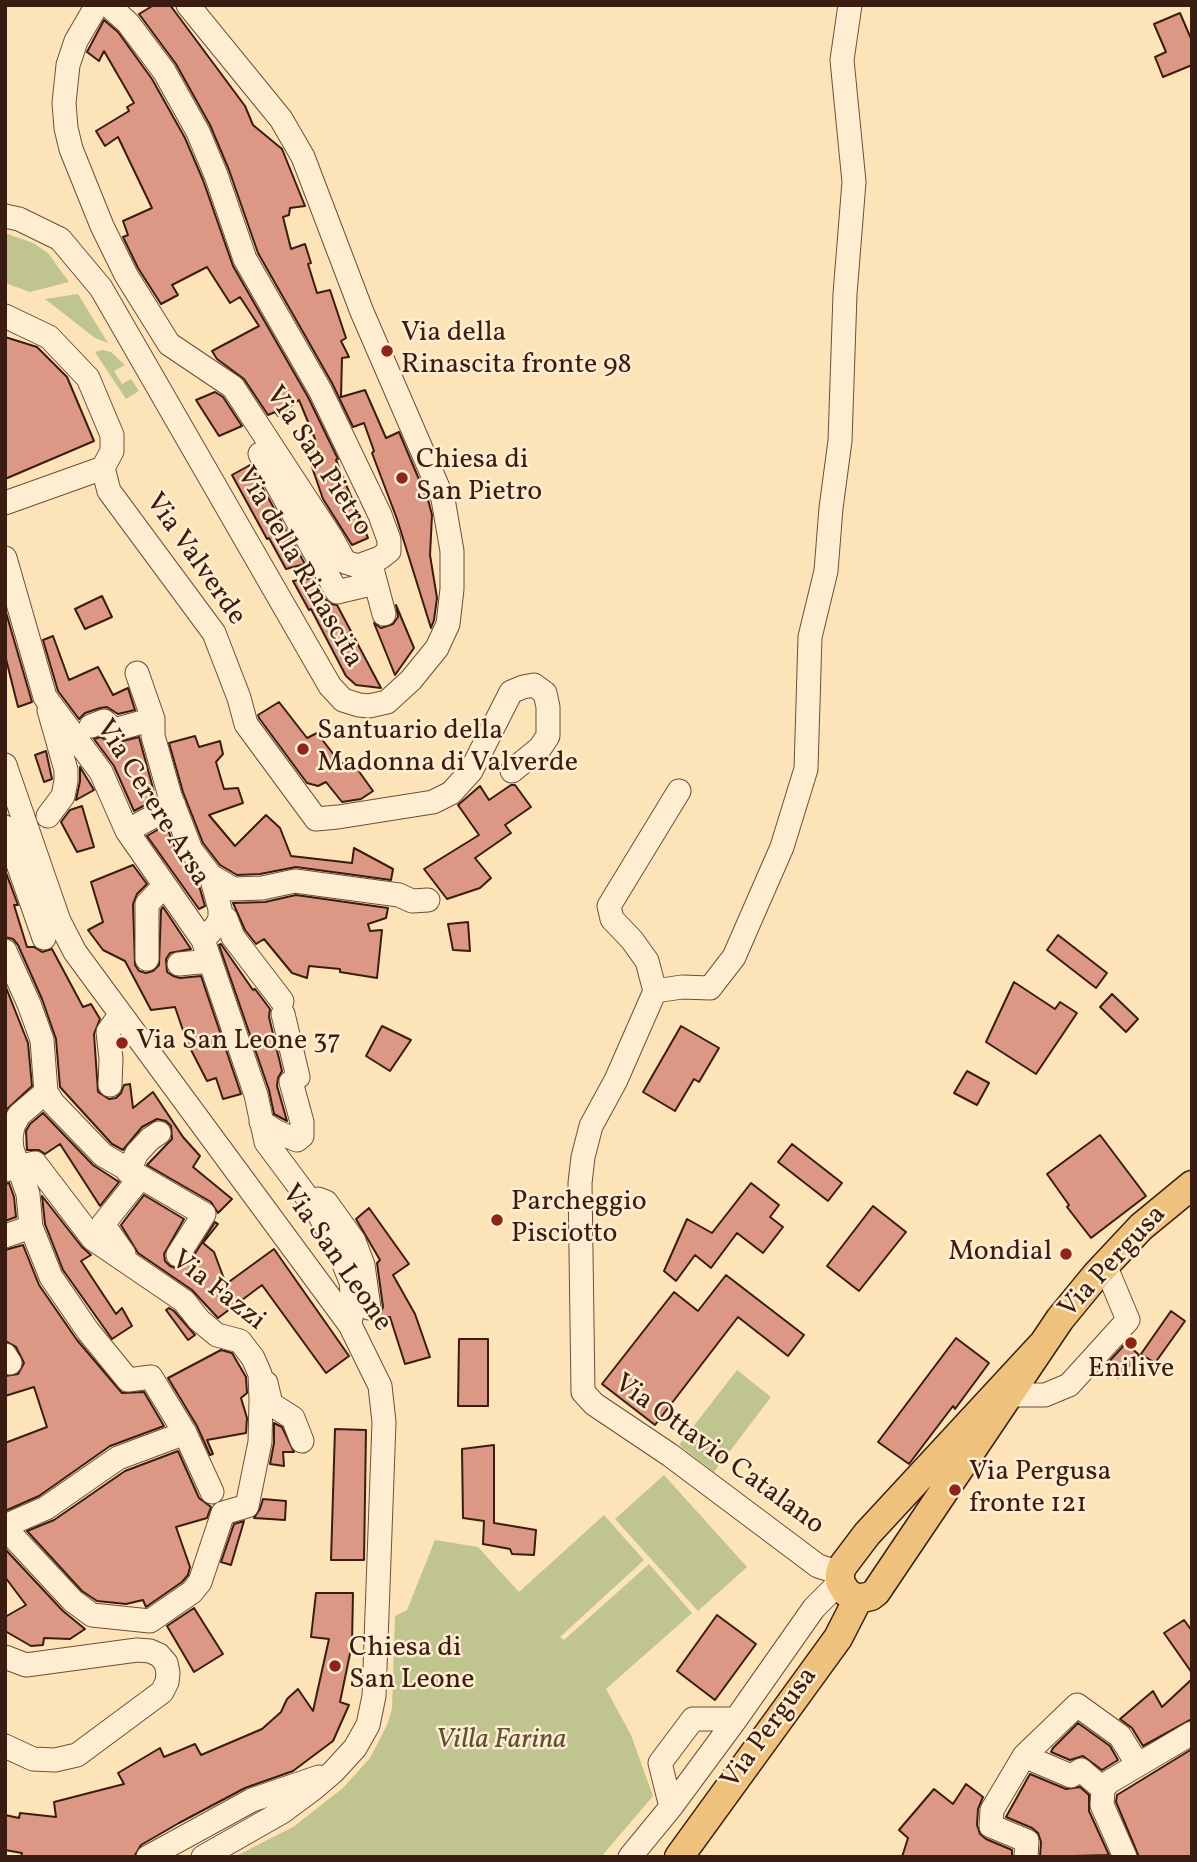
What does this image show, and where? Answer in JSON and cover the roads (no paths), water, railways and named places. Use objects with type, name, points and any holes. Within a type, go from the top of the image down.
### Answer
[{"type":"main road","name":"Via Pergusa","points":[[679,1857],[838,1638],[846,1579],[867,1534],[1002,1394],[1105,1265],[1141,1227],[1192,1185]]},
{"type":"main road","points":[[882,1581],[883,1573],[875,1560],[860,1555],[846,1579],[871,1596],[876,1592],[1002,1394]]},
{"type":"street","name":"Via San Pietro","points":[[97,5],[76,41],[68,65],[65,83],[66,128],[71,149],[102,226],[126,275],[169,344],[233,387],[345,562],[373,572],[389,551],[389,540],[375,503],[320,390],[245,259],[198,132],[164,71],[128,23],[108,5]]},
{"type":"street","name":"Via della Rinascita","points":[[5,216],[19,219],[60,239],[101,288],[330,686],[342,700],[359,705],[387,702],[411,680],[437,648],[448,624],[452,551],[443,499],[362,312],[303,157],[281,119],[188,5]]},
{"type":"street","points":[[679,791],[609,906],[611,919],[632,940],[647,961],[655,991],[682,987],[710,988],[734,957],[782,847],[806,769],[810,637],[826,571],[840,441],[845,294],[854,181],[842,60],[850,5]]},
{"type":"street","points":[[5,316],[49,337],[88,378],[112,435],[112,451],[103,468],[5,503]]},
{"type":"street","points":[[260,454],[337,592],[373,572],[383,614]]},
{"type":"street","name":"Via Valverde","points":[[103,468],[110,491],[214,633],[246,724],[316,819],[433,802],[451,793],[471,771],[511,692],[534,685],[545,693],[548,736],[540,748],[512,771]]},
{"type":"street","name":"Via Cerere Arsa","points":[[5,558],[45,697],[82,731],[127,831],[207,951],[256,1095],[266,1142],[316,1209],[337,1246],[351,1282],[353,1304],[350,1325]]},
{"type":"street","points":[[137,673],[153,719],[153,736],[174,805],[191,850],[211,876],[233,889],[262,888],[295,881],[399,895],[412,901],[428,900]]},
{"type":"street","points":[[45,697],[66,770],[62,796],[48,816]]},
{"type":"street","points":[[82,731],[104,721],[114,730],[153,719]]},
{"type":"street","name":"Via San Leone","points":[[5,765],[59,921],[75,952],[350,1325],[380,1386],[384,1422],[374,1696],[368,1724],[355,1748],[333,1772],[282,1812],[203,1857]]},
{"type":"street","points":[[127,831],[174,805]]},
{"type":"street","points":[[5,827],[44,938]]},
{"type":"street","points":[[179,964],[207,951],[220,919],[211,876]]},
{"type":"street","points":[[147,959],[147,904],[164,886]]},
{"type":"street","points":[[220,919],[226,919],[233,937],[283,1007],[298,1077],[291,1082],[302,1122],[302,1136],[296,1140],[261,1122]]},
{"type":"street","points":[[5,951],[42,1040],[46,1092],[53,1103],[103,1155],[204,1214],[178,1255]]},
{"type":"street","name":"Via Ottavio Catalano","points":[[655,991],[616,1080],[592,1126],[583,1157],[580,1184],[583,1392],[594,1404],[670,1455],[818,1566],[846,1579]]},
{"type":"street","points":[[110,1085],[108,1032],[120,1015]]},
{"type":"street","points":[[46,1092],[12,1112],[11,1138],[12,1168],[28,1194],[31,1227],[51,1277],[88,1331],[128,1380],[151,1377],[185,1433],[212,1492]]},
{"type":"street","points":[[132,1266],[103,1224],[134,1175],[137,1153],[159,1133]]},
{"type":"street","name":"Via Fazzi","points":[[5,1527],[73,1601],[92,1615],[150,1621],[192,1592],[200,1582],[223,1513],[247,1506],[260,1442],[260,1374],[253,1358],[240,1341],[217,1335],[199,1321],[184,1301],[93,1239],[35,1163],[12,1168]]},
{"type":"street","points":[[305,1195],[326,1202],[354,1241],[363,1265],[369,1308]]},
{"type":"street","points":[[5,1236],[31,1227]]},
{"type":"street","points":[[1002,1394],[1045,1395],[1069,1385],[1128,1320],[1105,1265]]},
{"type":"street","points":[[260,1374],[266,1383],[271,1404],[293,1418],[302,1441]]},
{"type":"street","points":[[5,1527],[46,1508],[118,1458],[185,1433]]},
{"type":"street","points":[[630,1857],[671,1807],[814,1608],[846,1579]]},
{"type":"street","points":[[5,1657],[26,1665],[137,1650],[150,1651],[166,1662],[168,1673],[162,1692],[77,1755],[55,1760],[33,1759],[5,1746]]},
{"type":"street","points":[[1026,1857],[1027,1841],[990,1826],[992,1810],[1024,1756],[1077,1705],[1120,1736],[1138,1765]]},
{"type":"street","points":[[671,1807],[660,1763],[693,1719],[736,1719]]},
{"type":"street","points":[[1125,1857],[1102,1805],[1103,1789],[1109,1782],[1192,1733]]},
{"type":"street","points":[[1024,1756],[1071,1776],[1081,1770],[1103,1789]]},
{"type":"street","points":[[148,1857],[252,1800],[333,1772]]},
{"type":"place","name":"Via della Rinascita fronte 98","points":[[387,351]]},
{"type":"place","name":"Chiesa di San Pietro","points":[[402,478]]},
{"type":"place","name":"Santuario della Madonna di Valverde","points":[[303,749]]},
{"type":"place","name":"Via San Leone 37","points":[[122,1043]]},
{"type":"place","name":"Parcheggio Pisciotto","points":[[497,1220]]},
{"type":"place","name":"Mondial","points":[[1066,1254]]},
{"type":"place","name":"Enilive","points":[[1131,1343]]},
{"type":"place","name":"Via Pergusa fronte 121","points":[[955,1490]]},
{"type":"place","name":"Chiesa di San Leone","points":[[335,1666]]},
{"type":"park label","name":"Villa Farina","points":[[501,1742]]}]
